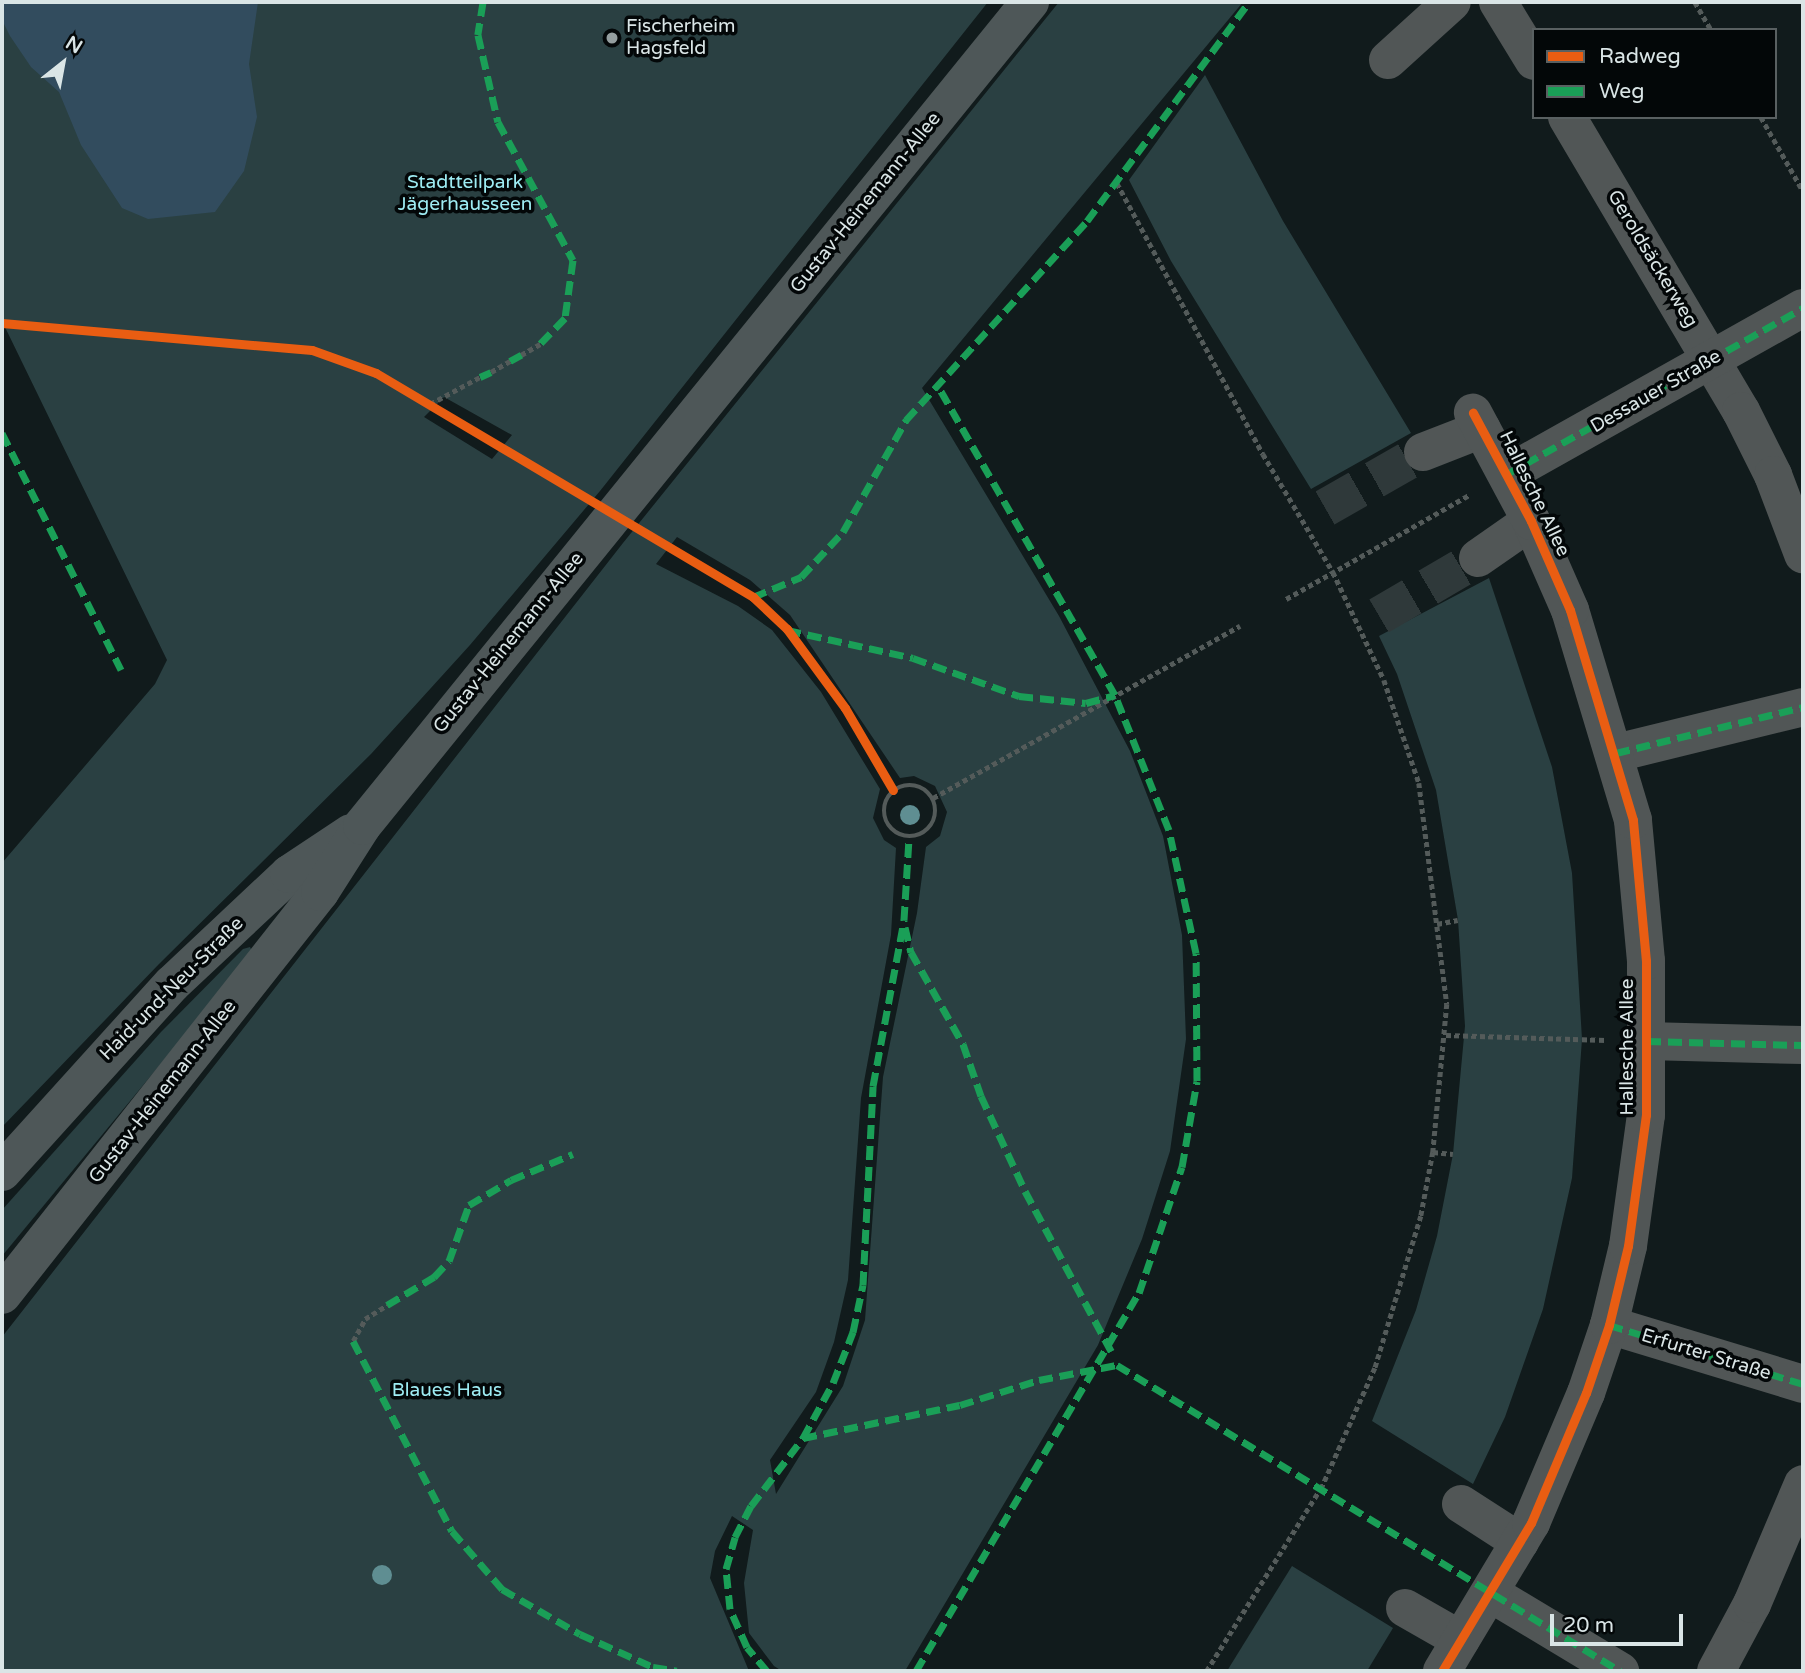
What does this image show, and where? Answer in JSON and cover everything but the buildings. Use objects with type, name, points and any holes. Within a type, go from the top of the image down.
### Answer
[{"type":"main road","name":"Gustav-Heinemann-Allee","points":[[2,1295],[320,892],[362,826],[1030,2]]},
{"type":"main road","name":"Haid-und-Neu-Straße","points":[[2,1172],[172,984],[289,874],[362,826]]},
{"type":"street","points":[[1388,60],[1452,2]]},
{"type":"street","points":[[1498,2],[1532,58]]},
{"type":"street","name":"Geroldsäckerweg","points":[[1568,119],[1712,360],[1773,475],[1803,554]]},
{"type":"street","name":"Dessauer Straße","points":[[1507,474],[1803,308]]},
{"type":"street","name":"Hallesche Allee","points":[[1423,452],[1478,421],[1531,521],[1570,610],[1616,753],[1633,820],[1642,887],[1647,1041],[1640,1181],[1609,1325],[1562,1455],[1520,1542],[1452,1656]]},
{"type":"street","points":[[1478,558],[1531,521]]},
{"type":"street","points":[[1616,753],[1803,707]]},
{"type":"street","points":[[1647,1041],[1803,1045]]},
{"type":"street","name":"Erfurter Straße","points":[[1609,1325],[1803,1384]]},
{"type":"street","points":[[1716,1671],[1752,1604],[1803,1484]]},
{"type":"street","points":[[1461,1504],[1520,1542]]},
{"type":"street","points":[[1490,1594],[1620,1671]]},
{"type":"street","points":[[1405,1608],[1452,1656]]},
{"type":"path","points":[[1695,2],[1710,28]]},
{"type":"path","points":[[1762,119],[1803,191]]},
{"type":"path","points":[[1117,183],[1263,454],[1334,572],[1384,680],[1419,783],[1447,1004],[1433,1152],[1421,1216],[1376,1368],[1322,1487],[1207,1671]]},
{"type":"path","points":[[520,355],[540,344]]},
{"type":"path","points":[[491,372],[510,361]]},
{"type":"path","points":[[430,404],[481,377]]},
{"type":"path","points":[[1286,599],[1507,474]]},
{"type":"path","points":[[933,799],[1240,625]]},
{"type":"path","points":[[904,785],[926,790],[933,799],[934,821],[917,837],[898,835],[884,820],[886,798],[904,785]]},
{"type":"path","points":[[1437,924],[1458,920]]},
{"type":"path","points":[[1446,1035],[1598,1040]]},
{"type":"path","points":[[1433,1152],[1453,1154]]},
{"type":"path","points":[[353,1341],[365,1319],[387,1305]]},
{"type":"green space","name":"Stadtteilpark Jägerhausseen","points":[[2,2],[988,2],[600,491],[470,645],[371,754],[159,964],[2,1127],[2,863],[155,684],[167,660],[2,321]],"holes":[[[444,397],[512,435],[492,459],[424,417]]]},
{"type":"green space","name":"Blaues Haus","points":[[1059,2],[1243,2],[922,388],[1059,616],[1130,751],[1163,836],[1182,935],[1186,1039],[1170,1151],[1142,1239],[1098,1345],[905,1671],[782,1671],[774,1666],[749,1633],[744,1583],[753,1530],[732,1516],[715,1551],[710,1578],[749,1671],[2,1671],[2,1337],[623,543]],"holes":[[[677,537],[750,580],[790,615],[900,778],[914,776],[935,786],[947,812],[940,836],[926,847],[917,913],[883,1077],[865,1320],[843,1386],[776,1494],[770,1460],[816,1392],[834,1342],[848,1280],[861,1098],[891,935],[896,848],[884,840],[873,818],[880,789],[821,692],[772,630],[738,606],[656,564]]]},
{"type":"green space","points":[[1205,75],[1283,221],[1411,433],[1311,489],[1171,261],[1129,180]]},
{"type":"green space","points":[[1489,578],[1552,767],[1572,873],[1582,1039],[1572,1178],[1543,1309],[1505,1417],[1473,1484],[1372,1421],[1416,1310],[1437,1236],[1453,1154],[1465,1026],[1458,920],[1436,790],[1397,674],[1379,636]]},
{"type":"green space","points":[[250,947],[252,951],[197,1020],[2,1256],[2,1210],[161,1032],[243,949]]},
{"type":"green space","points":[[1292,1566],[1393,1628],[1367,1671],[1227,1671]]},
{"type":"shaded area","points":[[2,2],[258,2],[249,64],[257,117],[244,171],[215,212],[148,219],[122,208],[81,145],[59,92],[31,67],[10,36],[2,20]]},
{"type":"tunnel","points":[[1325,508],[1423,452]]},
{"type":"tunnel","points":[[1379,616],[1478,558]]},
{"type":"marked path","points":[[483,2],[478,35],[498,122],[573,260],[565,318],[540,344]]},
{"type":"marked path","points":[[753,597],[801,577],[843,532],[906,420],[1087,221],[1249,2]]},
{"type":"marked path","points":[[1507,474],[1803,308]]},
{"type":"marked path","points":[[510,361],[521,355]]},
{"type":"marked path","points":[[480,377],[491,372]]},
{"type":"marked path","points":[[916,1671],[1139,1293],[1182,1167],[1197,1081],[1196,953],[1169,830],[1115,695],[938,386]]},
{"type":"marked path","points":[[2,433],[121,670]]},
{"type":"marked path","points":[[787,630],[913,658],[1019,696],[1086,703],[1115,695]]},
{"type":"marked path","points":[[1616,753],[1803,707]]},
{"type":"marked path","points":[[767,1671],[747,1647],[730,1609],[726,1569],[735,1537],[751,1506],[803,1438],[833,1383],[853,1332],[863,1285],[873,1086],[904,920],[909,838]]},
{"type":"marked path","points":[[905,927],[911,952],[963,1044],[981,1096],[1025,1191],[1111,1351]]},
{"type":"marked path","points":[[1647,1041],[1803,1045]]},
{"type":"marked path","points":[[387,1305],[434,1277],[449,1261],[469,1205],[511,1180],[573,1154]]},
{"type":"marked path","points":[[1609,1325],[1803,1384]]},
{"type":"marked path","points":[[353,1341],[452,1531],[502,1589],[580,1634],[653,1667],[677,1671]]},
{"type":"marked path","points":[[803,1438],[960,1405],[1039,1380],[1117,1365],[1620,1671]]},
{"type":"cycle path","points":[[2,323],[312,350],[376,373],[753,597],[787,629],[845,708],[893,790]]},
{"type":"cycle path","points":[[1442,1671],[1531,1523],[1586,1393],[1609,1325],[1628,1246],[1646,1115],[1646,961],[1633,820],[1570,610],[1531,521],[1473,413]]},
{"type":"place","name":"Fischerheim Hagsfeld","points":[[612,38]]}]
